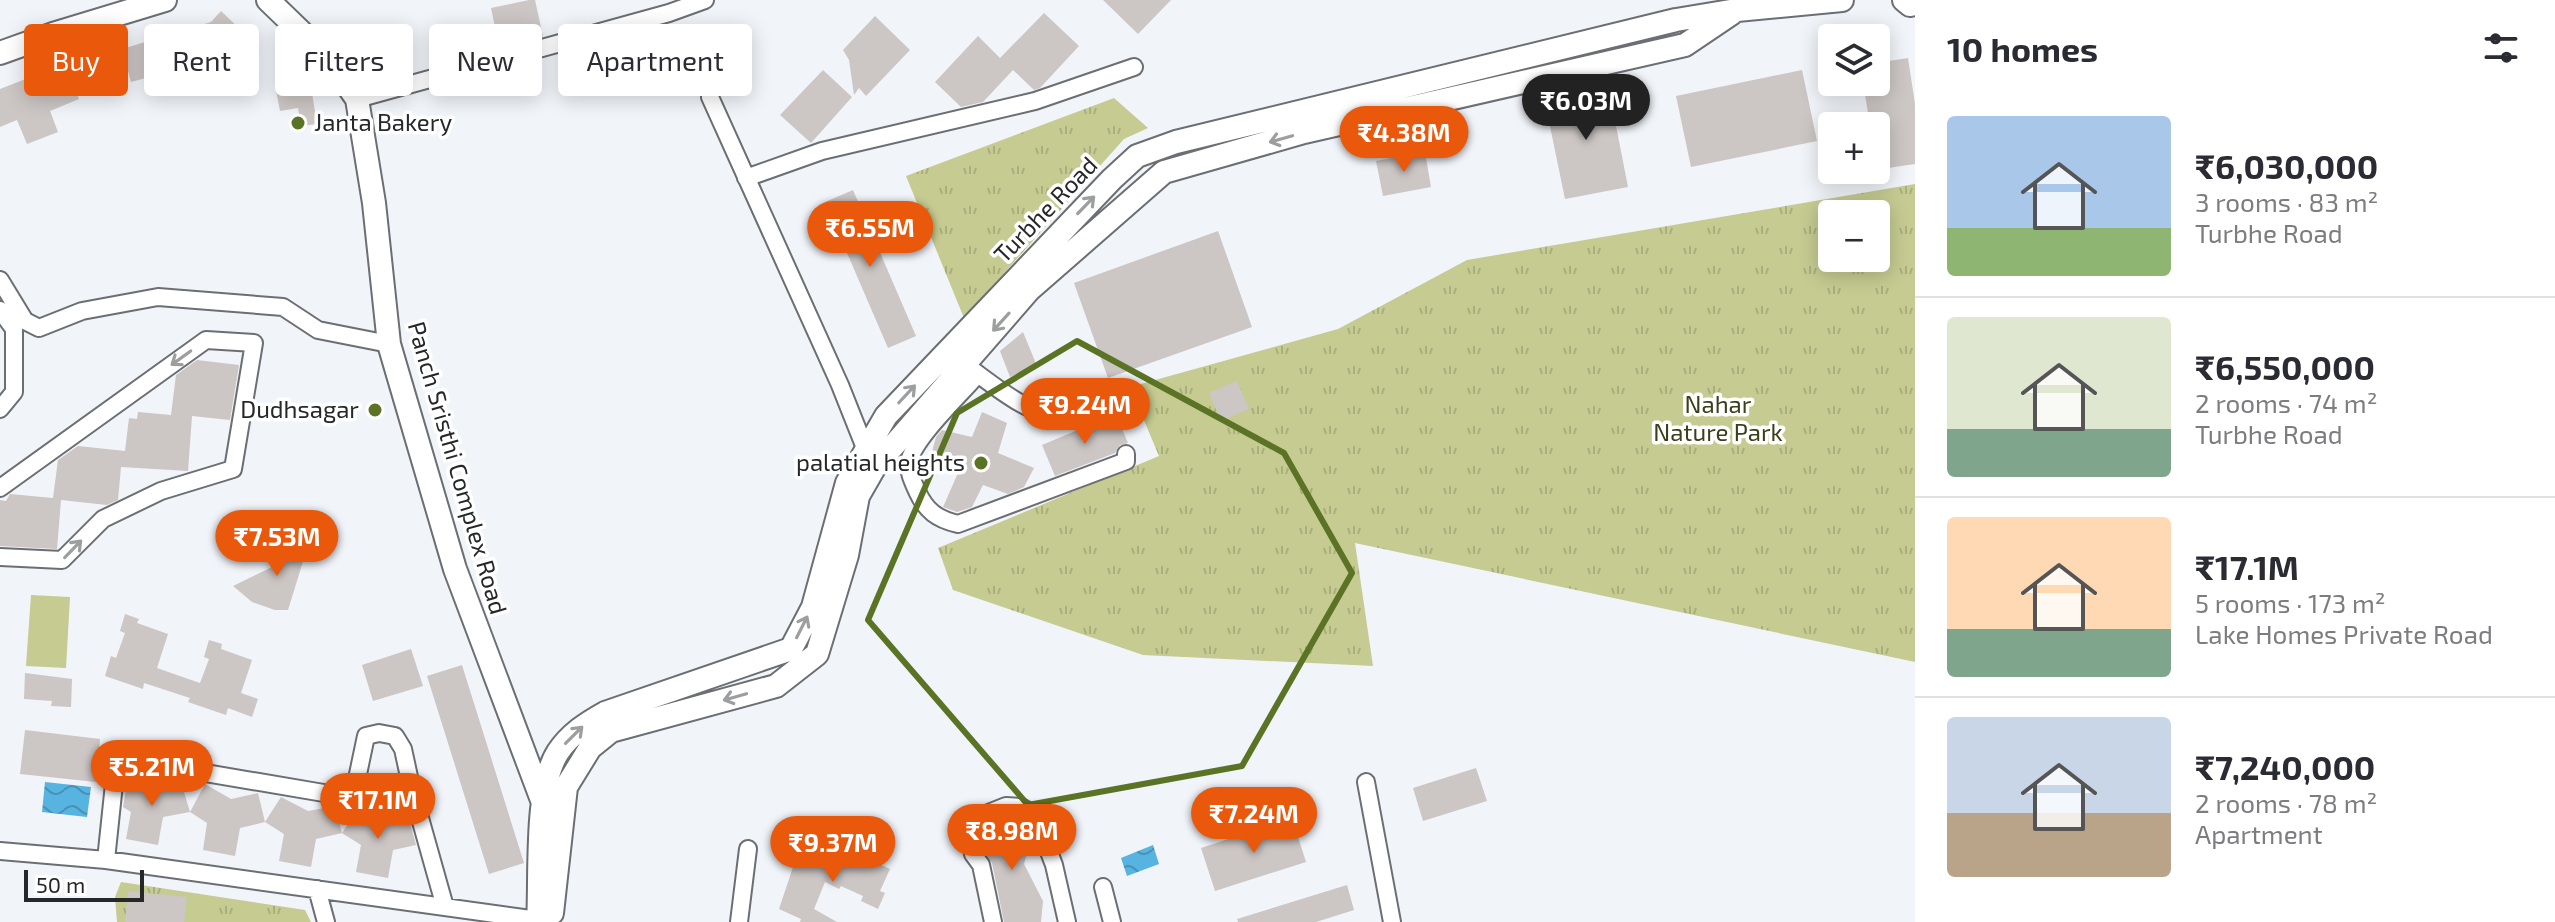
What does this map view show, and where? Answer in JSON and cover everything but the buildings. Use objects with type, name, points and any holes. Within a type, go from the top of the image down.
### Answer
[{"type":"street","points":[[0,53],[165,0]]},
{"type":"street","name":"Panch Sristhi Complex Road","points":[[268,0],[329,59],[357,99],[374,203],[389,344],[455,569],[541,804],[561,824]]},
{"type":"street","points":[[357,99],[669,13],[705,0]]},
{"type":"street","name":"Turbhe Road","points":[[541,804],[556,756],[584,725],[605,713],[791,649],[813,607],[847,483],[870,460],[886,416],[964,362],[1022,285],[1137,156],[1176,142],[1736,5],[1842,0]]},
{"type":"street","points":[[1904,0],[1910,5],[1915,4]]},
{"type":"street","points":[[1022,285],[1164,172],[1304,132],[1685,45],[1736,5]]},
{"type":"street","points":[[746,178],[836,147],[1035,101],[1134,67]]},
{"type":"street","points":[[542,921],[566,787],[590,748],[611,731],[776,686],[817,654],[847,555],[858,496],[870,460],[840,385],[710,97]]},
{"type":"street","points":[[1137,156],[1155,179]]},
{"type":"street","points":[[0,280],[25,321],[39,328],[82,311],[158,297],[283,307],[318,330],[389,344]]},
{"type":"street","points":[[0,310],[14,329],[14,392],[0,409]]},
{"type":"street","points":[[0,488],[206,340],[254,343],[233,469],[161,491],[103,519],[62,560],[0,557]]},
{"type":"street","points":[[1109,410],[1101,408],[1067,417],[1049,415],[1034,410],[964,362],[916,445],[909,463],[911,477],[924,507],[938,517],[958,524],[1126,461],[1126,454]]},
{"type":"street","points":[[771,657],[784,679]]},
{"type":"street","points":[[106,860],[116,765],[123,759],[353,798],[366,736],[379,733],[395,736],[403,749],[445,907]]},
{"type":"street","points":[[1366,782],[1392,922]]},
{"type":"street","points":[[541,804],[542,921]]},
{"type":"street","points":[[993,922],[981,865],[973,854],[969,832],[971,820],[1006,806],[1021,807],[1035,815],[1054,865],[1067,922]]},
{"type":"street","points":[[739,922],[748,849]]},
{"type":"street","points":[[0,851],[106,860],[542,921]]},
{"type":"street","points":[[1103,887],[1112,922]]},
{"type":"street","points":[[317,889],[326,922]]},
{"type":"highlighted area","points":[[1077,341],[1284,453],[1352,573],[1242,766],[1028,805],[868,620],[957,413]]},
{"type":"green space","points":[[1114,98],[1148,128],[1124,139],[964,318],[906,176]]},
{"type":"green space","name":"Nahar Nature Park","points":[[1915,184],[1915,662],[1355,543],[1373,666],[1143,655],[953,590],[938,548],[1159,456],[1130,387],[1338,329],[1467,260],[1818,200],[1818,272],[1890,272],[1890,200],[1821,200]]},
{"type":"green space","points":[[31,595],[70,597],[66,668],[26,666]]},
{"type":"green space","points":[[121,882],[305,910],[311,922],[117,922],[115,897]]},
{"type":"water","points":[[45,782],[91,787],[87,817],[42,812]]},
{"type":"water","points":[[1153,845],[1159,864],[1127,876],[1121,858]]},
{"type":"place","name":"Janta Bakery","points":[[298,123]]},
{"type":"place","name":"Dudhsagar","points":[[375,410]]},
{"type":"place","name":"palatial heights","points":[[981,463]]}]
